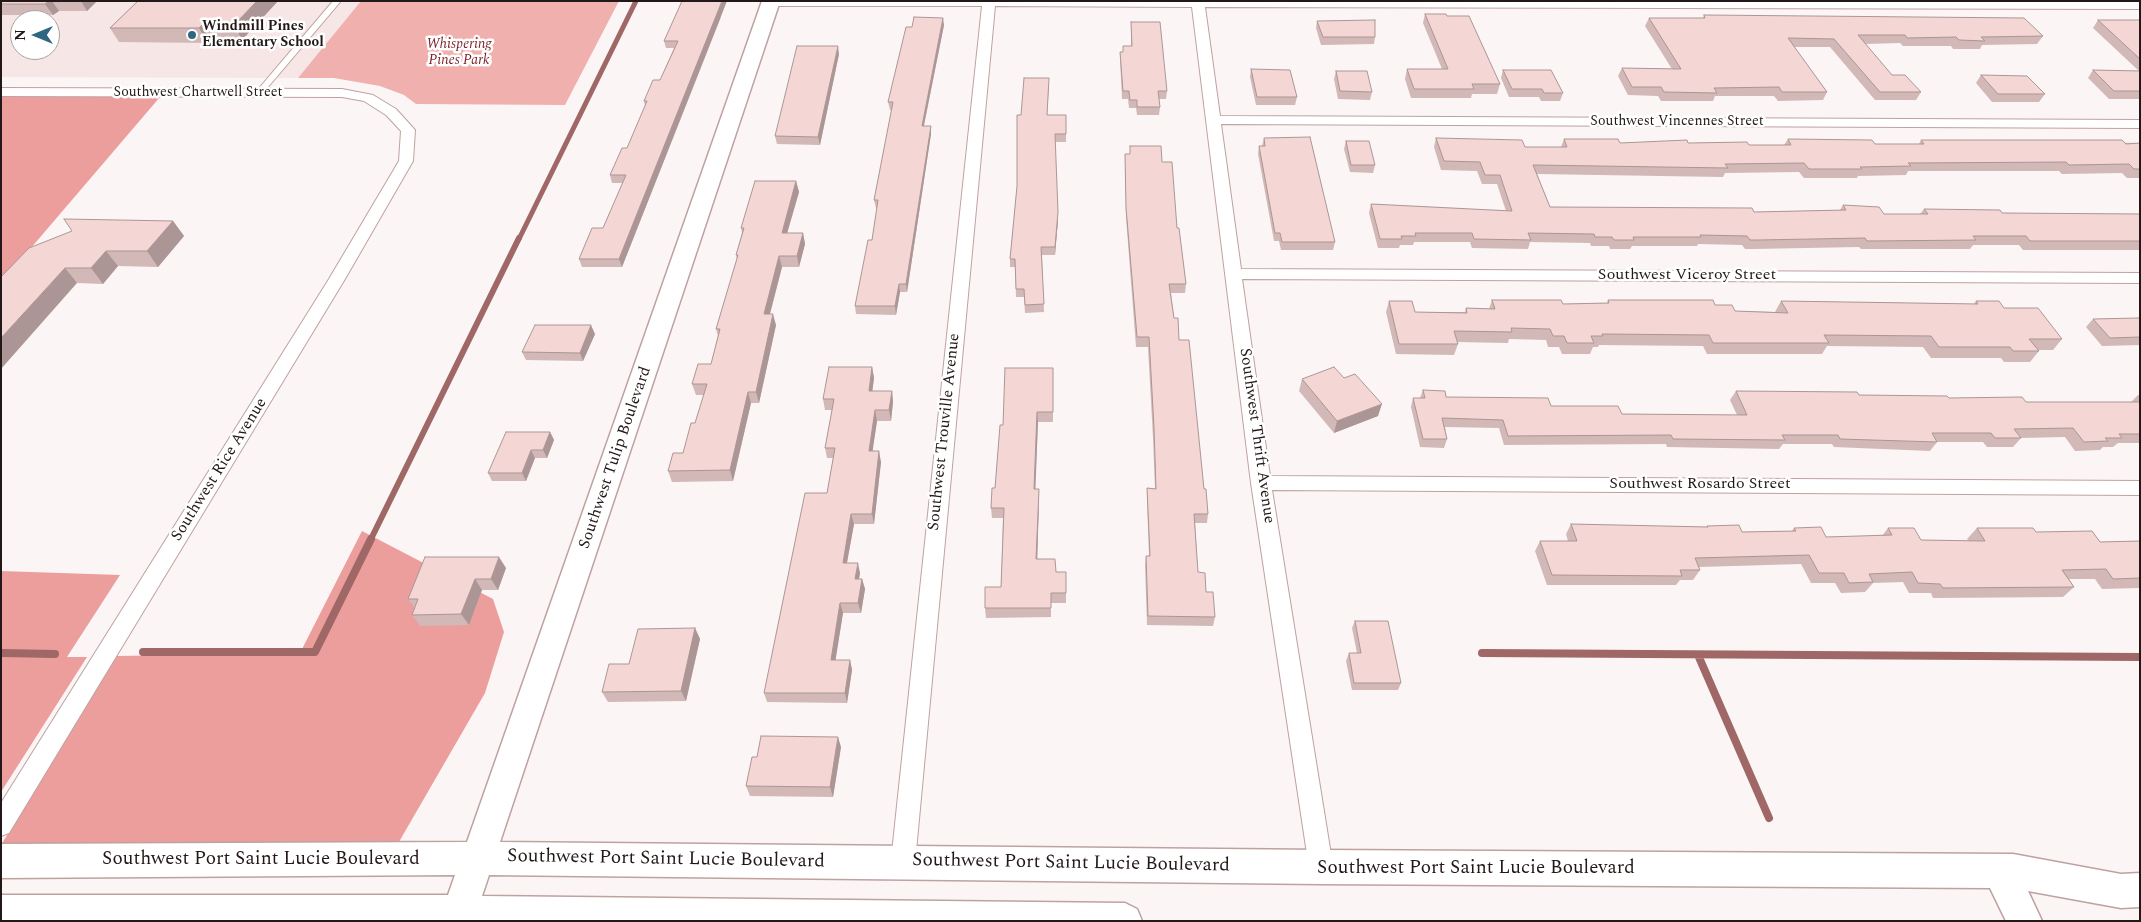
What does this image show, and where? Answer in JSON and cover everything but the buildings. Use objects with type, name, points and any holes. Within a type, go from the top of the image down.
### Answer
[{"type":"main road","name":"Southwest Tulip Boulevard","points":[[459,913],[676,282],[770,2]]},
{"type":"main road","name":"Southwest Port Saint Lucie Boulevard","points":[[1,861],[477,858],[1321,868],[2013,871],[2121,891],[2140,890]]},
{"type":"main road","points":[[2000,871],[2025,921]]},
{"type":"main road","points":[[1,913],[459,913],[1125,921]]},
{"type":"street","points":[[770,2],[2140,5]]},
{"type":"street","name":"Southwest Trouville Avenue","points":[[902,862],[989,2]]},
{"type":"street","name":"Southwest Thrift Avenue","points":[[1198,3],[1261,483],[1321,868]]},
{"type":"street","name":"Southwest Chartwell Street","points":[[1,92],[342,94],[368,98],[391,112]]},
{"type":"street","name":"Southwest Rice Avenue","points":[[1,825],[337,279],[406,161],[408,130],[391,112]]},
{"type":"street","name":"Southwest Vincennes Street","points":[[1213,120],[2140,124]]},
{"type":"street","name":"Southwest Viceroy Street","points":[[1234,274],[2140,278]]},
{"type":"street","name":"Southwest Rosardo Street","points":[[1261,483],[2140,488]]},
{"type":"lane","points":[[259,93],[337,1]]},
{"type":"shaded area","name":"Windmill Pines Elementary School","points":[[1,1],[361,1],[298,78],[1,77]]},
{"type":"shaded area","points":[[1,97],[160,97],[1,283]]},
{"type":"shaded area","points":[[362,531],[493,599],[504,632],[485,693],[392,854],[1,845],[117,656],[300,653]]},
{"type":"shaded area","points":[[1,571],[120,575],[67,657],[87,657],[1,792]]},
{"type":"green space","name":"Whispering Pines Park","points":[[361,1],[619,1],[565,105],[416,104],[404,95],[380,86],[334,78],[298,78]]},
{"type":"waterway","points":[[519,239],[636,1]]},
{"type":"waterway","points":[[370,541],[519,238]]},
{"type":"waterway","points":[[143,652],[315,652],[371,539]]},
{"type":"waterway","points":[[1,653],[55,654]]},
{"type":"waterway","points":[[1482,653],[2140,657]]},
{"type":"waterway","points":[[1698,655],[1769,818]]},
{"type":"place","name":"Windmill Pines Elementary School","points":[[192,35]]}]
